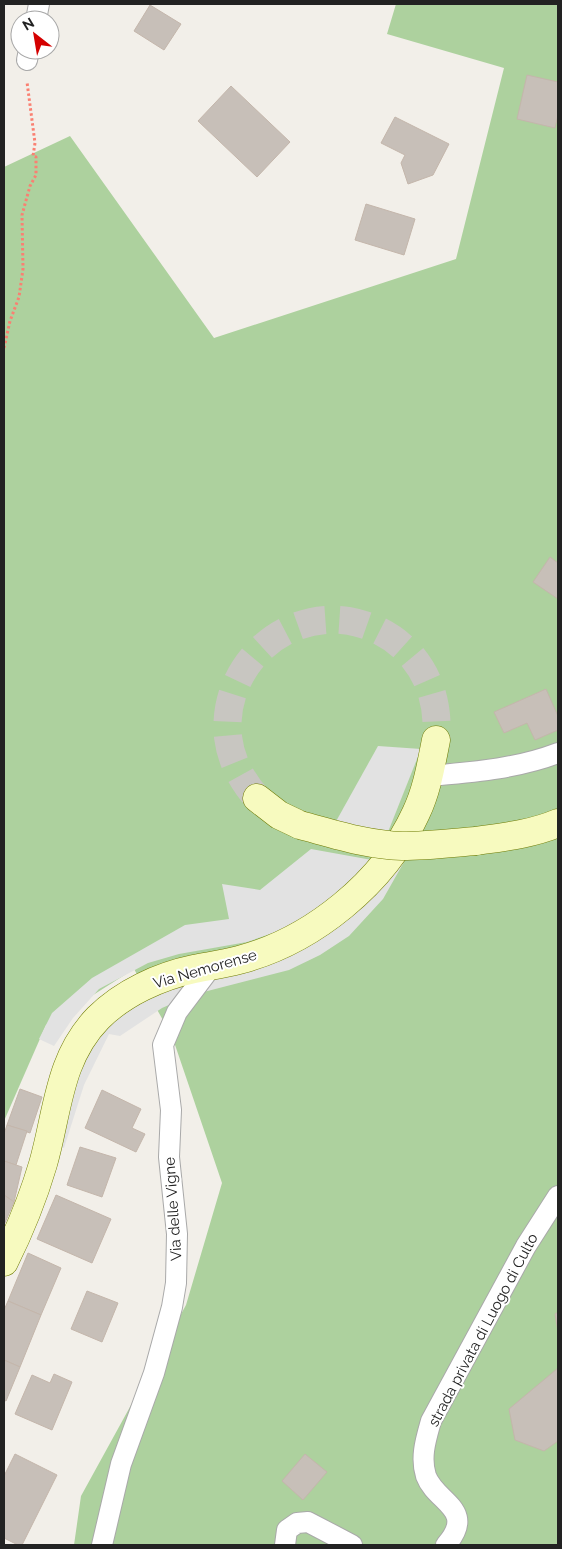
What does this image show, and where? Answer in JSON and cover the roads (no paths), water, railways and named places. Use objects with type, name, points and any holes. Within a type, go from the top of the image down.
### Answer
[{"type":"main road","name":"Via Nemorense","points":[[4,1262],[36,1187],[68,1063],[85,1033],[106,1010],[134,992],[184,972],[251,957],[288,942],[345,904],[376,873],[403,836],[421,802],[429,776],[436,740]]},
{"type":"main road","points":[[264,803],[300,825],[347,838],[404,846],[476,841],[539,830],[558,823]]},
{"type":"street","points":[[429,776],[494,769],[530,762],[558,753]]},
{"type":"street","name":"Via delle Vigne","points":[[102,1545],[118,1471],[158,1360],[172,1307],[176,1283],[177,1234],[169,1144],[171,1110],[163,1046],[177,1012],[211,967]]},
{"type":"street","name":"strada privata di Luogo di Culto","points":[[446,1545],[454,1532],[457,1520],[453,1508],[430,1484],[425,1470],[423,1461],[425,1444],[431,1421],[526,1246],[558,1196]]},
{"type":"street","points":[[285,1545],[287,1530],[297,1523],[308,1522],[352,1545]]},
{"type":"tunnel","points":[[257,798],[242,778],[229,746],[228,712],[234,689],[245,668],[260,649],[279,635],[300,625],[324,620],[349,621],[374,628],[396,641],[417,662],[428,683],[435,705],[436,740]]}]
